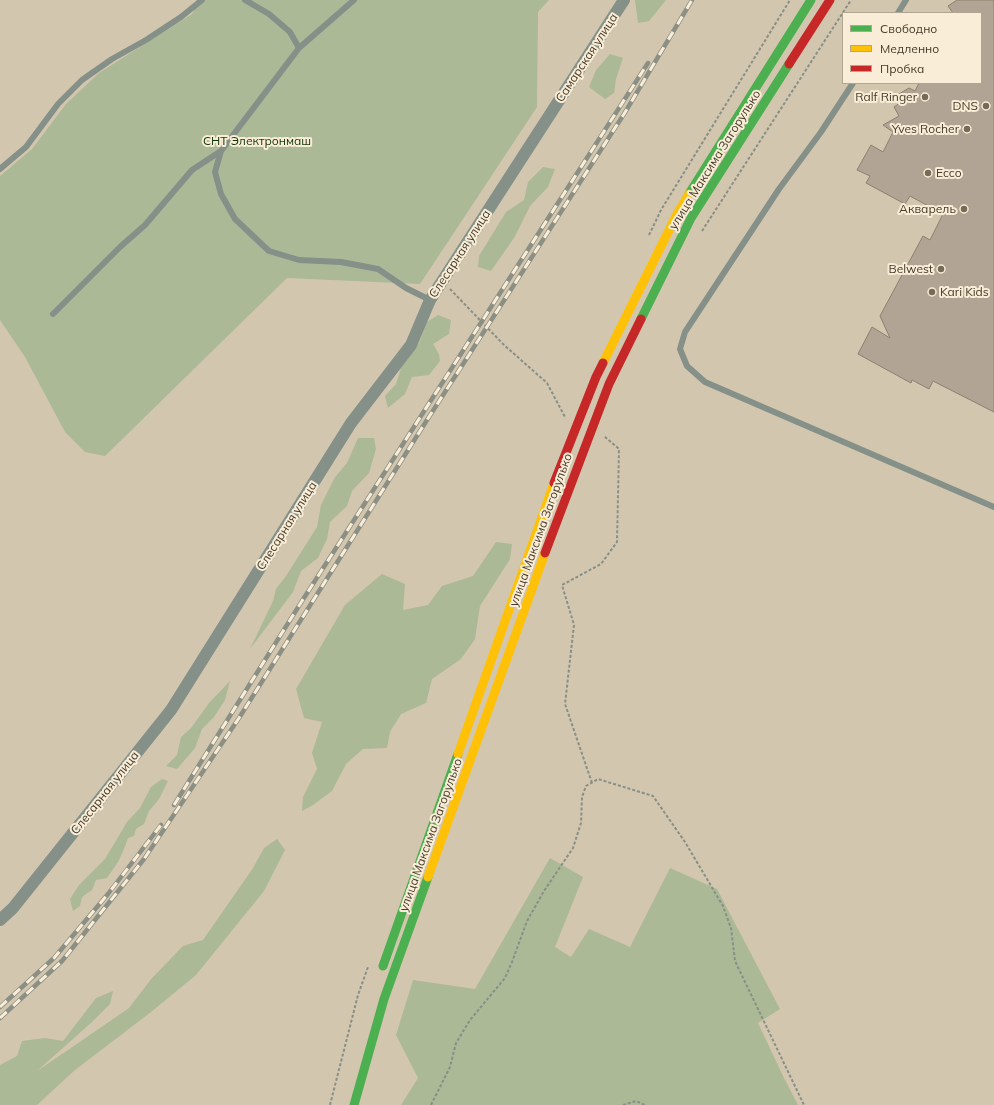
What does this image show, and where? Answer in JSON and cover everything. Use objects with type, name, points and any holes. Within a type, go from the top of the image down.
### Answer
[{"type":"main road","name":"улица Максима Загорулько","points":[[381,972],[556,480],[596,377],[677,214],[811,0]]},
{"type":"main road","name":"улица Максима Загорулько","points":[[354,1105],[384,999],[568,490],[609,384],[691,218],[830,0]]},
{"type":"street","name":"Самарская улица","points":[[550,116],[624,0]]},
{"type":"street","name":"Слесарная улица","points":[[0,920],[13,908],[171,710],[351,423],[411,345],[430,300],[550,116]]},
{"type":"lane","points":[[0,169],[26,147],[58,104],[82,80],[112,59],[146,40],[202,0]]},
{"type":"lane","points":[[245,0],[269,14],[290,32],[299,48]]},
{"type":"lane","points":[[53,314],[144,225],[192,170],[221,151],[299,48],[354,0]]},
{"type":"lane","points":[[899,12],[906,0]]},
{"type":"lane","points":[[852,84],[821,132],[779,189],[685,332],[680,349],[687,366],[705,382],[994,507]]},
{"type":"lane","points":[[221,151],[216,172],[221,194],[235,219],[269,250],[299,260],[341,262],[378,269],[406,288],[430,300]]},
{"type":"path","points":[[843,12],[851,0]]},
{"type":"path","points":[[702,232],[842,14]]},
{"type":"path","points":[[442,281],[503,344],[547,383],[566,418]]},
{"type":"path","points":[[592,783],[565,704],[574,625],[562,585],[601,564],[617,542],[619,449],[602,434]]},
{"type":"path","points":[[432,1105],[450,1066],[456,1043],[470,1020],[505,978],[528,921],[544,891],[573,848],[581,823],[582,797],[586,786],[598,779],[653,796],[685,842],[723,906],[731,928],[735,961],[804,1105]]},
{"type":"path","points":[[623,1105],[636,1101],[645,1105]]},
{"type":"green space","name":"СНТ Электронмаш","points":[[200,0],[549,0],[538,12],[537,107],[420,284],[287,278],[105,456],[85,452],[65,432],[25,357],[0,320],[0,176],[32,149],[66,104],[99,73],[192,14]]},
{"type":"green space","points":[[635,0],[666,0],[649,21],[638,23]]},
{"type":"green space","points":[[610,54],[623,58],[616,79],[614,93],[605,99],[589,87],[596,70]]},
{"type":"green space","points":[[543,167],[555,169],[548,187],[530,206],[514,238],[491,271],[478,267],[479,256],[506,212],[524,200],[528,182]]},
{"type":"green space","points":[[438,315],[451,320],[449,334],[433,344],[439,354],[440,361],[429,375],[412,377],[405,394],[388,408],[385,396],[396,384],[401,368],[419,343],[427,322]]},
{"type":"green space","points":[[358,438],[374,438],[376,449],[369,473],[352,491],[347,506],[330,522],[327,539],[318,558],[301,571],[293,592],[250,649],[273,601],[276,589],[317,527],[321,505],[335,477],[347,463]]},
{"type":"green space","points":[[496,542],[512,544],[510,559],[480,606],[475,639],[461,659],[432,679],[426,703],[401,714],[390,732],[387,748],[363,749],[346,764],[332,791],[302,811],[303,797],[317,769],[312,753],[322,722],[304,718],[296,689],[345,605],[382,574],[405,584],[403,610],[428,605],[442,586],[473,576]]},
{"type":"green space","points":[[230,681],[225,700],[214,717],[202,729],[195,748],[177,769],[166,766],[177,755],[181,737],[191,728],[209,703]]},
{"type":"green space","points":[[162,779],[168,781],[159,799],[149,811],[144,824],[136,829],[134,836],[128,838],[118,862],[107,878],[96,880],[92,890],[82,897],[80,906],[73,911],[70,899],[79,885],[105,859],[127,822],[140,808],[151,787]]},
{"type":"green space","points":[[277,839],[285,850],[264,891],[196,975],[151,1012],[75,1070],[37,1105],[0,1105],[0,1065],[17,1056],[22,1041],[45,1038],[63,1041],[96,998],[113,991],[110,1004],[37,1071],[129,1008],[152,978],[183,946],[203,940],[253,868],[264,848]]},
{"type":"green space","points":[[550,858],[583,877],[555,947],[571,957],[589,929],[630,947],[670,868],[717,889],[780,1009],[758,1023],[798,1105],[401,1105],[418,1078],[396,1035],[413,980],[475,989]]},
{"type":"building","name":"Акварель","points":[[957,0],[994,0],[994,412],[933,381],[929,389],[912,380],[911,383],[858,354],[872,327],[890,338],[880,316],[923,236],[930,240],[943,214],[910,196],[905,204],[866,183],[870,176],[857,170],[871,145],[883,152],[893,132],[883,125],[899,116],[894,107],[904,100],[899,94],[909,88],[915,91],[918,84],[982,84],[982,12],[952,12],[948,6]]},
{"type":"railway","points":[[0,1018],[62,961],[144,859],[239,718],[427,420],[624,114],[692,0]]},
{"type":"railway","points":[[174,805],[302,601],[648,63]]},
{"type":"railway","points":[[0,1007],[54,958],[108,894],[161,825]]},
{"type":"traffic: fast","points":[[689,194],[811,0]]},
{"type":"traffic: fast","points":[[641,319],[691,218],[789,64]]},
{"type":"traffic: fast","points":[[383,966],[458,754]]},
{"type":"traffic: fast","points":[[354,1105],[384,999],[428,877]]},
{"type":"traffic: slow","points":[[603,363],[677,214],[689,194]]},
{"type":"traffic: slow","points":[[458,754],[554,483]]},
{"type":"traffic: slow","points":[[428,877],[545,553]]},
{"type":"traffic: jam","points":[[789,64],[830,0]]},
{"type":"traffic: jam","points":[[545,553],[609,384],[641,319]]},
{"type":"traffic: jam","points":[[554,483],[603,363]]},
{"type":"place","name":"Ralf Ringer","points":[[925,97]]},
{"type":"place","name":"DNS","points":[[986,106]]},
{"type":"place","name":"Yves Rocher","points":[[967,129]]},
{"type":"place","name":"Ecco","points":[[928,173]]},
{"type":"place","name":"Акварель","points":[[964,209]]},
{"type":"place","name":"Belwest","points":[[941,269]]},
{"type":"place","name":"Kari Kids","points":[[932,292]]}]
